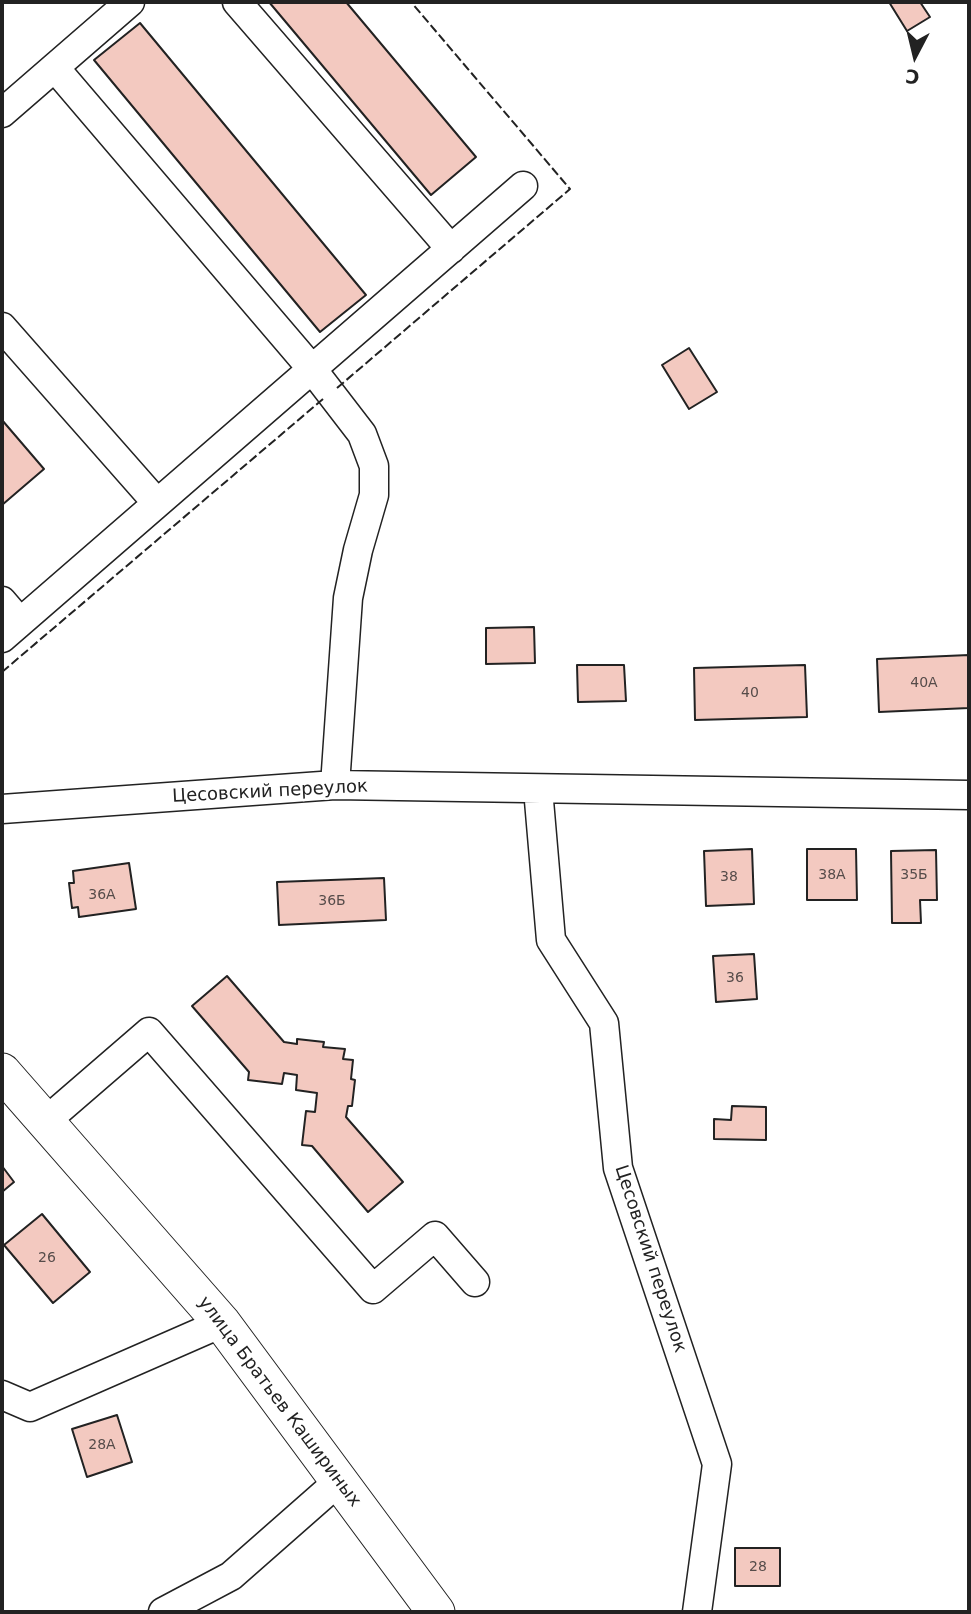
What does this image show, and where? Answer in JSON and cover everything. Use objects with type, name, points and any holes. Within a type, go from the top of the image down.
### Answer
[{"type":"main road","name":"улица Братьев Кашириных","points":[[2,1072],[222,1323],[436,1612]]},
{"type":"street","points":[[2,113],[130,2]]},
{"type":"street","points":[[237,2],[451,249]]},
{"type":"street","points":[[55,68],[312,369],[362,434],[374,467],[374,495],[348,598],[335,785]]},
{"type":"street","points":[[8,620],[157,503],[523,186]]},
{"type":"street","points":[[2,327],[157,503]]},
{"type":"street","name":"Цесовский переулок","points":[[2,809],[335,785],[829,796],[969,795]]},
{"type":"street","name":"Цесовский переулок","points":[[538,789],[551,940],[604,1023],[618,1168],[717,1464],[697,1612]]},
{"type":"street","points":[[46,1121],[149,1032],[373,1289],[435,1236],[475,1282]]},
{"type":"street","points":[[2,1395],[30,1407],[222,1323]]},
{"type":"street","points":[[163,1612],[231,1576],[339,1481]]},
{"type":"building","points":[[269,2],[346,2],[476,157],[431,195]]},
{"type":"building","points":[[889,2],[920,2],[930,17],[907,31]]},
{"type":"building","points":[[140,23],[366,295],[320,332],[94,60]]},
{"type":"building","points":[[689,348],[717,392],[689,409],[662,365]]},
{"type":"building","points":[[2,420],[44,469],[2,505]]},
{"type":"building","points":[[534,627],[535,663],[486,664],[486,628]]},
{"type":"building","points":[[969,655],[969,708],[879,712],[877,659]]},
{"type":"building","points":[[577,665],[624,665],[626,701],[578,702]]},
{"type":"building","points":[[805,665],[807,717],[695,720],[694,668]]},
{"type":"building","points":[[752,849],[754,904],[706,906],[704,851]]},
{"type":"building","points":[[807,849],[856,849],[857,900],[807,900]]},
{"type":"building","points":[[936,850],[937,900],[920,900],[921,923],[892,923],[891,851]]},
{"type":"building","points":[[129,863],[136,909],[79,917],[78,907],[72,908],[69,883],[74,883],[73,871]]},
{"type":"building","points":[[384,878],[386,920],[279,925],[277,882]]},
{"type":"building","points":[[754,954],[757,999],[716,1002],[713,956]]},
{"type":"building","points":[[227,976],[284,1042],[297,1044],[297,1039],[324,1042],[323,1047],[345,1049],[343,1059],[353,1060],[351,1079],[355,1080],[352,1106],[348,1106],[346,1117],[403,1182],[368,1212],[312,1146],[302,1145],[306,1111],[315,1112],[317,1093],[296,1090],[297,1075],[284,1073],[282,1084],[248,1080],[249,1072],[192,1006]]},
{"type":"building","points":[[732,1106],[766,1107],[766,1140],[714,1139],[714,1119],[731,1120]]},
{"type":"building","points":[[2,1166],[14,1182],[2,1192]]},
{"type":"building","points":[[42,1214],[90,1272],[53,1303],[4,1245]]},
{"type":"building","points":[[117,1415],[132,1462],[87,1477],[72,1429]]},
{"type":"building","points":[[735,1548],[780,1548],[780,1586],[735,1586]]},
{"type":"fence","points":[[337,388],[570,189],[411,2]]},
{"type":"fence","points":[[2,672],[323,399]]}]
